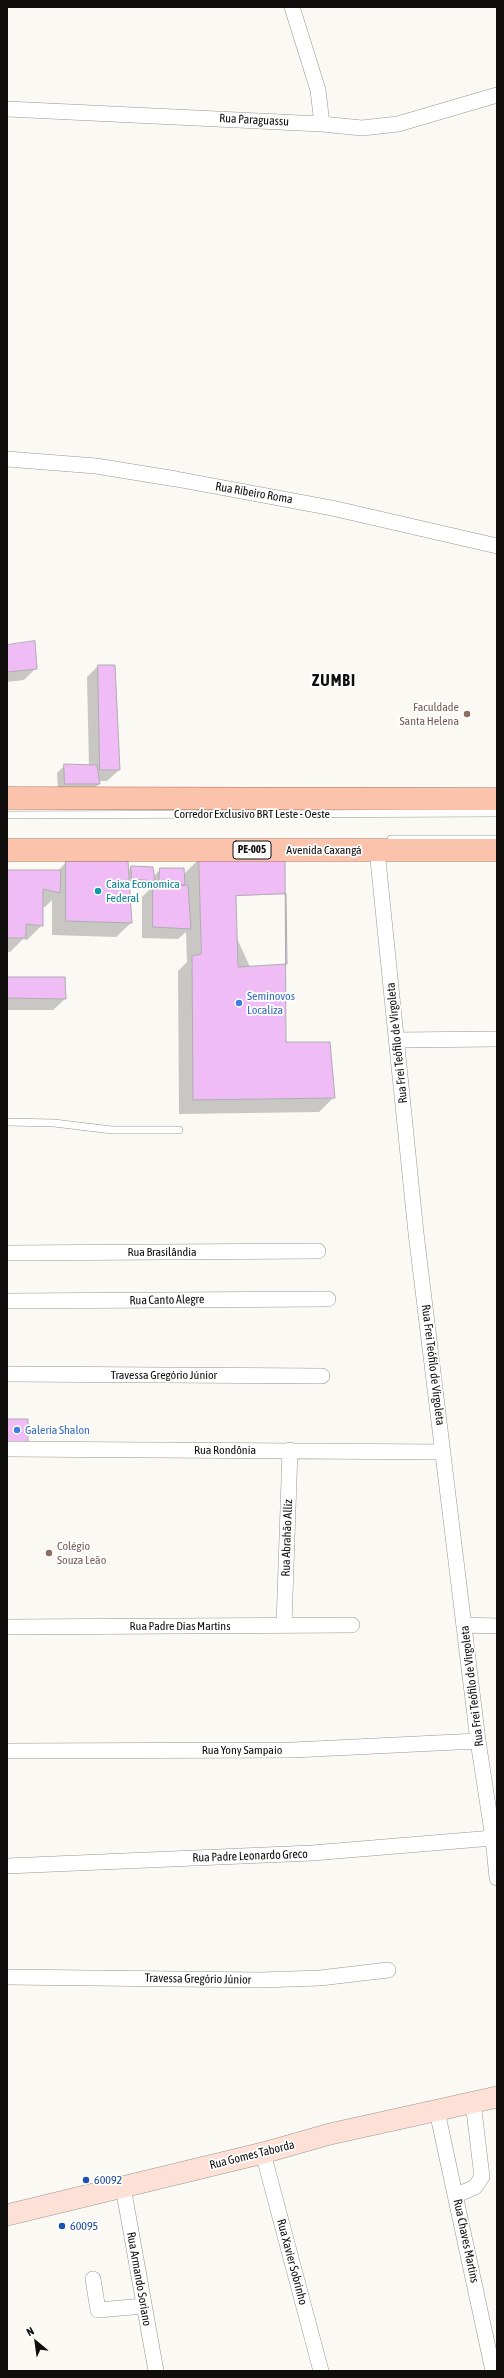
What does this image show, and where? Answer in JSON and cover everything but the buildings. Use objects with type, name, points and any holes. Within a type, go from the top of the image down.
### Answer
[{"type":"main road","points":[[7,798],[497,799]]},
{"type":"main road","name":"Avenida Caxangá","points":[[7,850],[382,845],[497,850]]},
{"type":"main road","name":"Rua Gomes Taborda","points":[[7,2215],[263,2153],[330,2134],[497,2097]]},
{"type":"street","points":[[292,7],[318,90],[322,124]]},
{"type":"street","name":"Rua Paraguassu","points":[[7,109],[322,124],[362,128],[398,124],[497,95]]},
{"type":"street","name":"Rua Ribeiro Roma","points":[[7,459],[96,466],[176,479],[339,509],[497,546]]},
{"type":"street","name":"Rua Frei Teófilo de Virgoleta","points":[[382,845],[397,1040],[416,1233],[478,1740],[493,1838],[497,1878]]},
{"type":"street","points":[[397,1040],[497,1040]]},
{"type":"street","name":"Rua Brasilândia","points":[[7,1253],[318,1250]]},
{"type":"street","name":"Rua Canto Alegre","points":[[7,1301],[328,1299]]},
{"type":"street","name":"Travessa Gregório Júnior","points":[[7,1374],[322,1376]]},
{"type":"street","name":"Rua Rondônia","points":[[7,1449],[443,1452]]},
{"type":"street","name":"Rua Abrahão Alliz","points":[[284,1625],[290,1450]]},
{"type":"street","name":"Rua Padre Dias Martins","points":[[7,1628],[284,1625],[352,1626]]},
{"type":"street","points":[[465,1625],[497,1626]]},
{"type":"street","name":"Rua Yony Sampaio","points":[[7,1751],[293,1750],[478,1740]]},
{"type":"street","name":"Rua Padre Leonardo Greco","points":[[7,1866],[312,1854],[493,1838]]},
{"type":"street","name":"Travessa Gregório Júnior","points":[[7,1977],[261,1980],[320,1978],[388,1970]]},
{"type":"street","points":[[457,2195],[475,2187],[482,2177],[473,2102]]},
{"type":"street","name":"Rua Chaves Martins","points":[[437,2111],[457,2195],[493,2371]]},
{"type":"street","name":"Rua Xavier Sobrinho","points":[[263,2153],[321,2371]]},
{"type":"street","name":"Rua Armando Soriano","points":[[123,2187],[156,2371]]},
{"type":"street","points":[[93,2279],[98,2310],[144,2306]]},
{"type":"lane","name":"Corredor Exclusivo BRT Leste - Oeste","points":[[7,815],[497,813]]},
{"type":"lane","points":[[382,845],[497,839]]},
{"type":"lane","points":[[7,1122],[54,1123],[112,1130],[179,1130]]},
{"type":"place","name":"Faculdade Santa Helena","points":[[467,714]]},
{"type":"place","name":"Caixa Economica Federal","points":[[98,891]]},
{"type":"place","name":"Seminovos Localiza","points":[[239,1003]]},
{"type":"place","name":"Galeria Shalon","points":[[17,1430]]},
{"type":"place","name":"Colégio Souza Leão","points":[[49,1553]]},
{"type":"place","name":"60092","points":[[86,2180]]},
{"type":"place","name":"60095","points":[[62,2226]]},
{"type":"district","name":"ZUMBI","points":[[334,681]]}]
